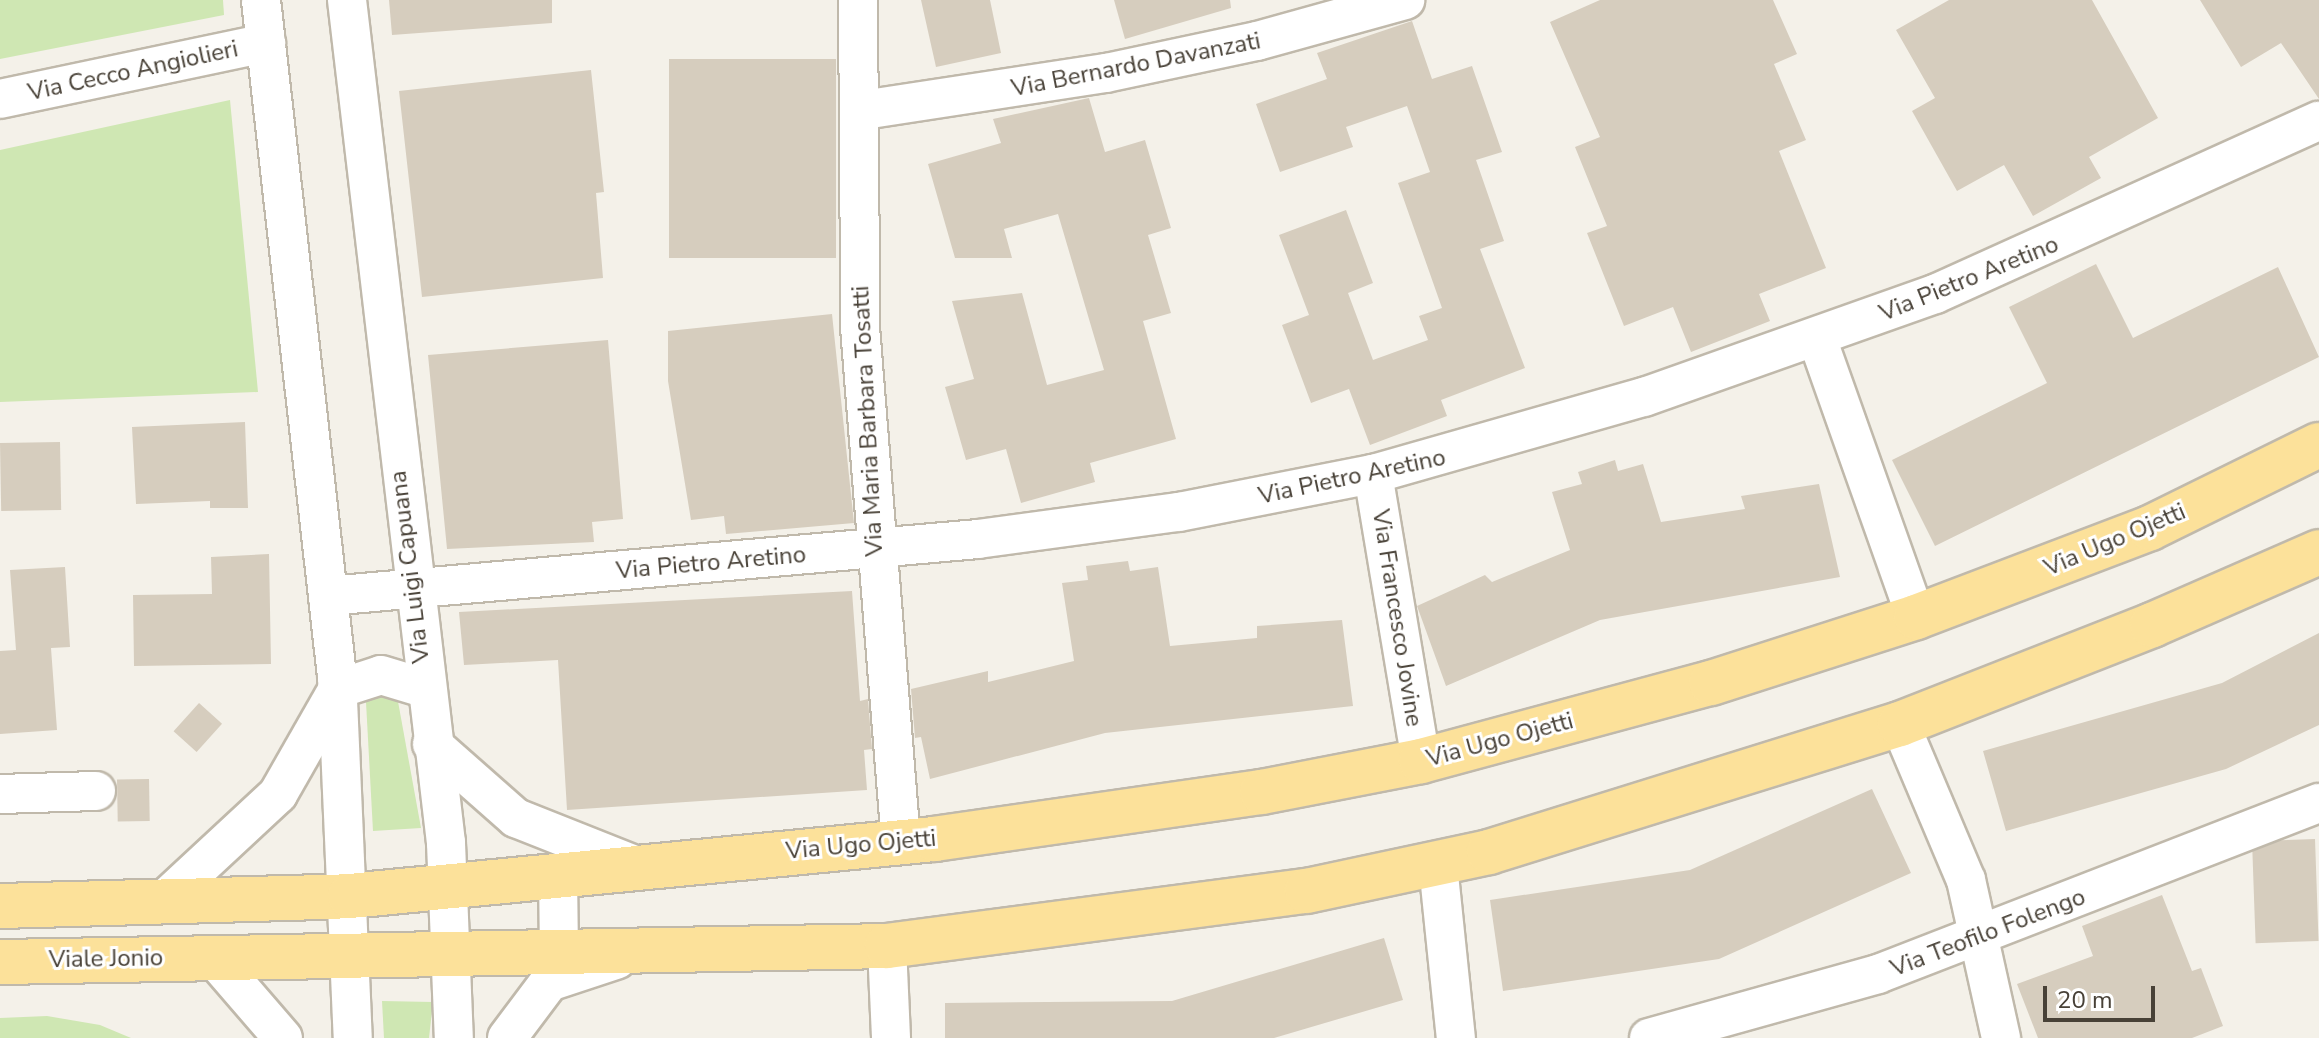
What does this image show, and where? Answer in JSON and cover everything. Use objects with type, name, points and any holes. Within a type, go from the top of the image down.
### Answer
[{"type":"main road","name":"Via Ugo Ojetti","points":[[163,901],[350,896],[558,873],[901,842],[1262,792],[1421,761],[1711,683],[1916,617],[2150,528],[2319,445]]},
{"type":"main road","points":[[641,953],[887,946],[1175,911],[1438,865],[1900,724],[2152,625],[2319,552]]},
{"type":"main road","points":[[0,906],[163,901]]},
{"type":"main road","name":"Viale Jonio","points":[[0,962],[641,953]]},
{"type":"street","points":[[261,0],[338,689],[350,896],[353,1038]]},
{"type":"street","name":"Via Luigi Capuana","points":[[338,689],[381,675],[424,688],[347,0]]},
{"type":"street","name":"Via Maria Barbara Tosatti","points":[[858,0],[863,110],[860,327],[874,550],[901,842]]},
{"type":"street","name":"Via Bernardo Davanzati","points":[[863,110],[1106,73],[1257,41],[1405,0]]},
{"type":"street","name":"Via Cecco Angiolieri","points":[[0,99],[266,43]]},
{"type":"street","name":"Via Pietro Aretino","points":[[328,596],[874,550],[1123,520],[1373,474],[1592,414],[1817,338],[2021,260],[2319,121]]},
{"type":"street","points":[[1817,338],[1916,617]]},
{"type":"street","name":"Via Francesco Jovine","points":[[1373,474],[1421,761]]},
{"type":"street","points":[[424,688],[449,885],[454,1038]]},
{"type":"street","points":[[163,901],[278,794],[338,689]]},
{"type":"street","points":[[1900,724],[1966,880],[1982,933],[2001,1038]]},
{"type":"street","points":[[432,744],[516,818],[637,866]]},
{"type":"street","points":[[0,794],[96,791]]},
{"type":"street","name":"Via Teofilo Folengo","points":[[1649,1038],[1701,1032],[1878,974],[2319,803]]},
{"type":"street","points":[[1438,865],[1456,1038]]},
{"type":"street","points":[[558,873],[559,954]]},
{"type":"street","points":[[887,946],[891,1038]]},
{"type":"street","points":[[507,1038],[549,982],[641,953]]},
{"type":"street","points":[[213,957],[283,1038]]},
{"type":"green space","points":[[0,0],[223,0],[224,15],[0,59]]},
{"type":"green space","points":[[230,100],[258,392],[0,402],[0,150]]},
{"type":"green space","points":[[373,691],[397,696],[421,828],[373,831],[366,702]]},
{"type":"green space","points":[[382,1001],[433,1002],[429,1038],[384,1038]]},
{"type":"green space","points":[[47,1016],[100,1025],[131,1038],[0,1038],[0,1018]]},
{"type":"building","points":[[389,0],[552,0],[552,23],[392,35]]},
{"type":"building","points":[[921,0],[990,0],[1001,53],[936,67]]},
{"type":"building","points":[[1114,0],[1230,0],[1231,8],[1125,39]]},
{"type":"building","points":[[1600,0],[1773,0],[1797,54],[1774,64],[1806,140],[1779,151],[1826,268],[1759,294],[1770,321],[1691,352],[1673,307],[1624,326],[1587,233],[1607,226],[1575,147],[1600,137],[1550,22]]},
{"type":"building","points":[[1949,0],[2092,0],[2158,118],[2089,157],[2101,178],[2033,216],[2004,165],[1957,191],[1912,111],[1935,98],[1896,30]]},
{"type":"building","points":[[2200,0],[2319,0],[2319,99],[2281,43],[2241,67]]},
{"type":"building","points":[[1412,21],[1432,79],[1472,66],[1502,152],[1476,160],[1504,241],[1480,249],[1525,368],[1441,400],[1447,416],[1370,445],[1349,389],[1311,403],[1282,325],[1309,315],[1279,235],[1346,210],[1373,283],[1348,293],[1373,360],[1428,340],[1419,316],[1442,308],[1398,183],[1430,172],[1407,106],[1346,127],[1353,147],[1280,172],[1256,104],[1327,79],[1317,53]]},
{"type":"building","points":[[669,59],[836,59],[836,258],[669,258]]},
{"type":"building","points":[[591,70],[604,192],[596,193],[603,278],[422,297],[399,91]]},
{"type":"building","points":[[1089,98],[1105,152],[1145,140],[1171,228],[1148,235],[1171,313],[1143,321],[1176,439],[1090,463],[1095,482],[1021,503],[1006,449],[966,460],[945,387],[974,379],[952,301],[1022,293],[1047,385],[1104,370],[1058,214],[1004,229],[1012,258],[955,258],[928,164],[1001,143],[993,119]]},
{"type":"building","points":[[2096,264],[2133,338],[2278,267],[2319,357],[1935,546],[1892,460],[2047,383],[2009,307]]},
{"type":"building","points":[[832,314],[854,523],[726,534],[724,516],[691,520],[668,381],[668,331]]},
{"type":"building","points":[[608,340],[623,519],[592,522],[594,542],[447,549],[428,355]]},
{"type":"building","points":[[245,422],[248,508],[210,508],[210,501],[136,504],[132,427]]},
{"type":"building","points":[[60,442],[61,510],[1,511],[0,443]]},
{"type":"building","points":[[1615,460],[1618,471],[1643,464],[1661,522],[1745,509],[1741,496],[1819,484],[1840,577],[1600,620],[1446,686],[1417,606],[1485,575],[1492,582],[1570,550],[1552,492],[1582,484],[1578,472]]},
{"type":"building","points":[[269,554],[271,664],[134,666],[133,595],[212,594],[211,557]]},
{"type":"building","points":[[1128,561],[1130,571],[1158,567],[1170,646],[1257,638],[1257,626],[1342,620],[1353,706],[1105,733],[930,779],[921,737],[915,738],[911,689],[988,671],[988,682],[1074,661],[1062,583],[1088,580],[1086,566]]},
{"type":"building","points":[[65,567],[70,647],[51,648],[57,730],[0,734],[0,651],[16,650],[10,570]]},
{"type":"building","points":[[852,591],[860,701],[868,699],[872,749],[864,750],[867,790],[567,810],[558,660],[464,665],[459,612]]},
{"type":"building","points":[[2319,633],[2319,725],[2226,769],[2006,831],[1983,751],[2222,683]]},
{"type":"building","points":[[199,703],[222,724],[197,752],[174,731]]},
{"type":"building","points":[[149,779],[150,821],[118,822],[117,780]]},
{"type":"building","points":[[1872,789],[1911,873],[1719,959],[1503,991],[1490,900],[1690,870]]},
{"type":"building","points":[[2315,839],[2319,941],[2256,943],[2252,841]]},
{"type":"building","points":[[2162,895],[2192,971],[2201,968],[2223,1026],[2192,1038],[2038,1038],[2017,984],[2093,956],[2082,926]]},
{"type":"building","points":[[1384,938],[1403,1000],[1274,1038],[945,1038],[945,1003],[1172,1001]]}]
